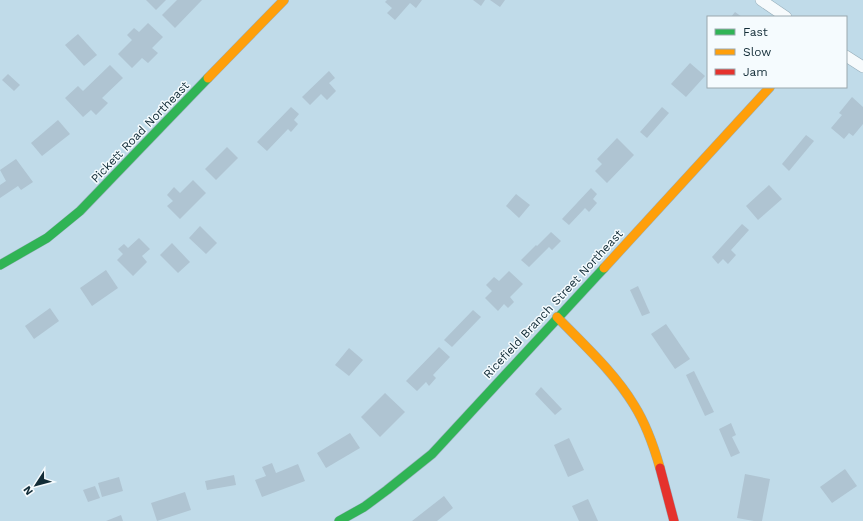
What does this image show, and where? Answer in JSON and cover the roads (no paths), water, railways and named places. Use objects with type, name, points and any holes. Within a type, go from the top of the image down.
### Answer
[{"type":"street","name":"Pickett Road Northeast","points":[[0,265],[47,238],[80,211],[284,0]]},
{"type":"street","points":[[761,0],[785,16]]},
{"type":"street","points":[[847,57],[863,68]]},
{"type":"street","name":"Ricefield Branch Street Northeast","points":[[343,520],[406,477],[432,454],[769,88]]},
{"type":"street","points":[[557,317],[612,375],[634,406],[650,438],[666,489],[674,521]]}]
